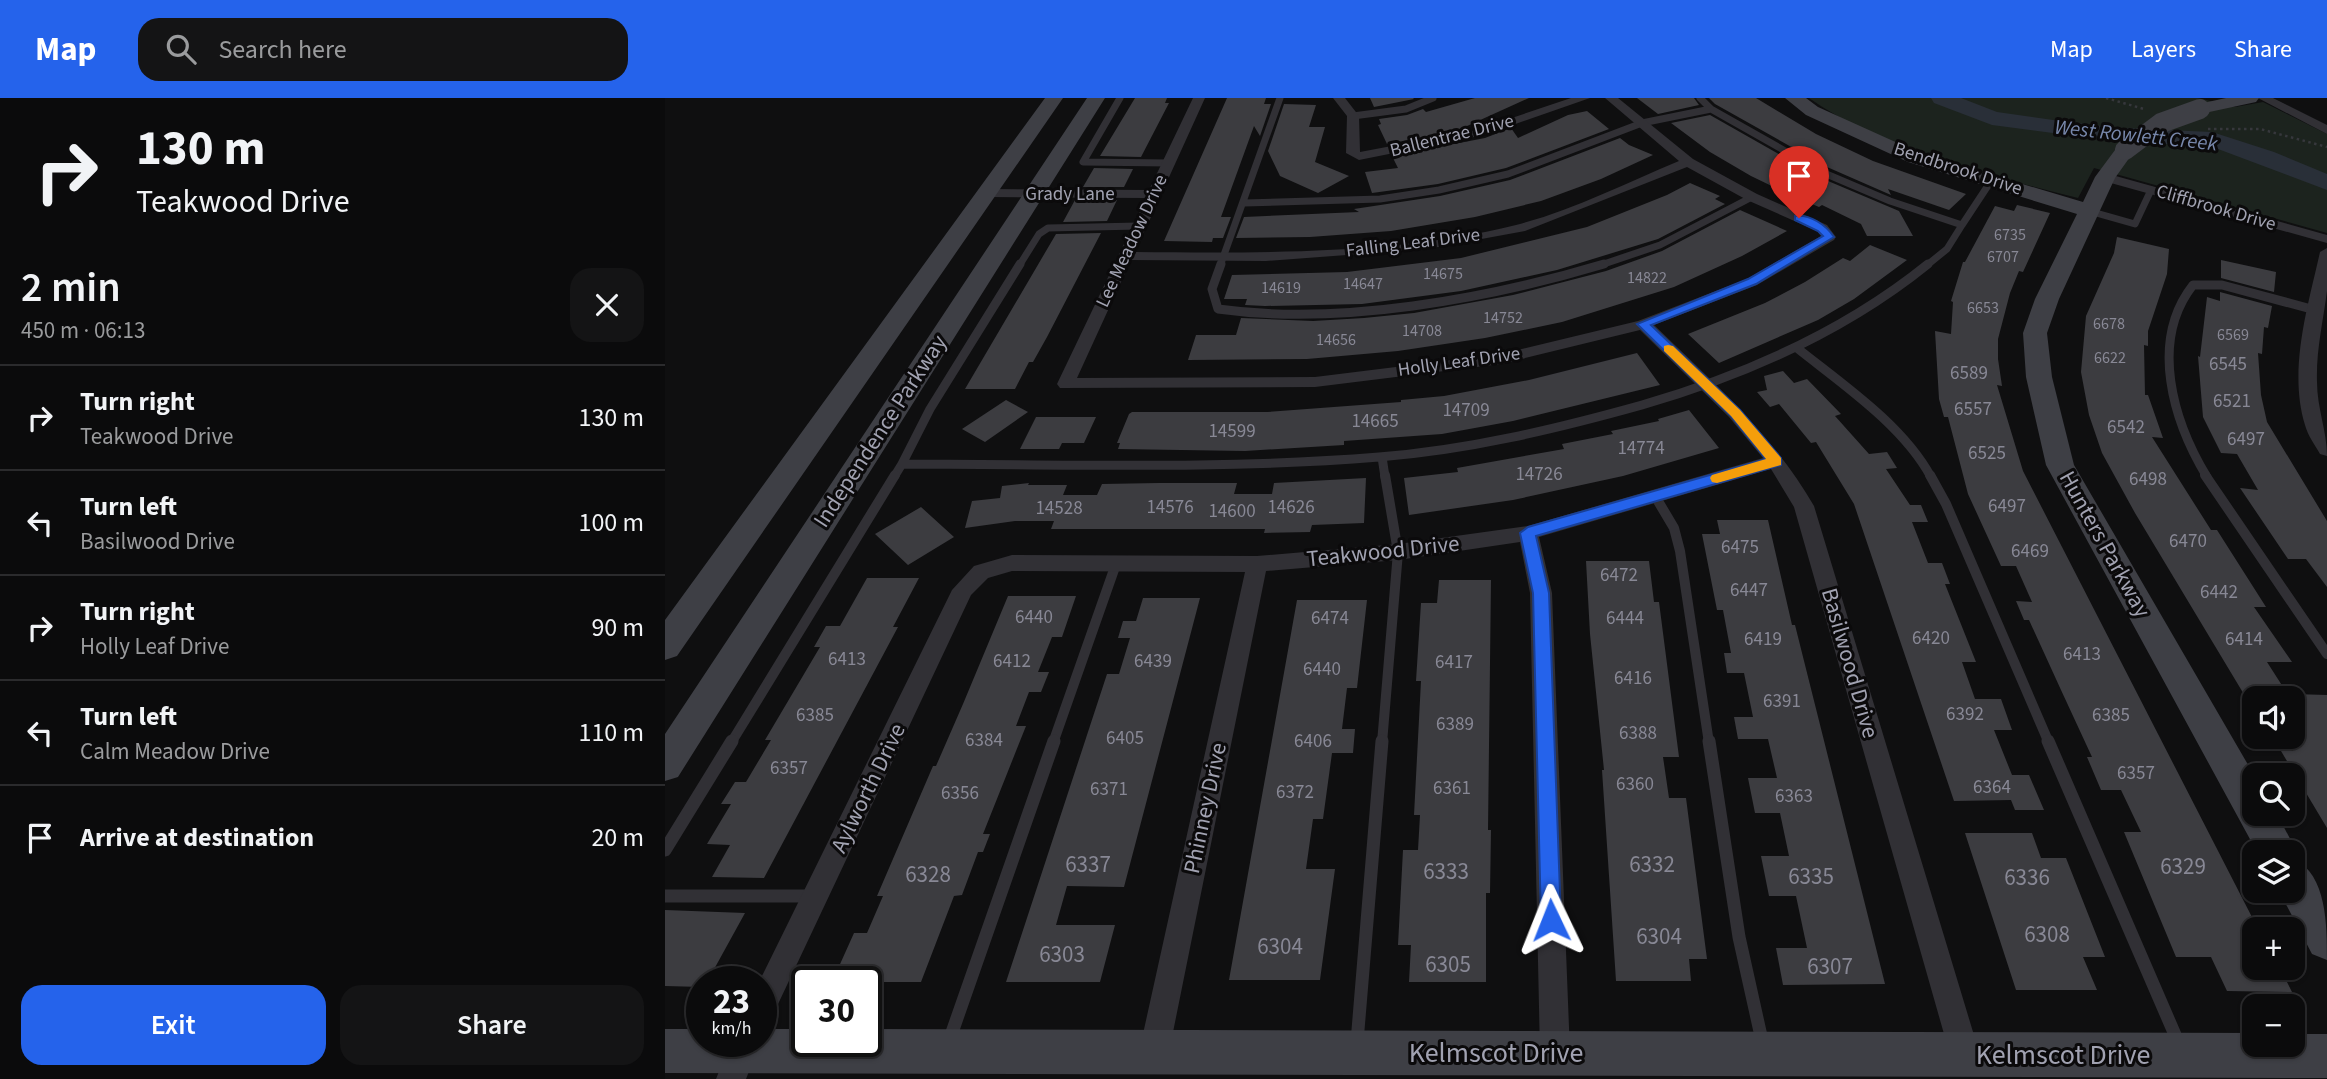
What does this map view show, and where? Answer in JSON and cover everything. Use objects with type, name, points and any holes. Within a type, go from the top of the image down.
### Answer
[{"type":"street","name":"Independence Parkway","points":[[665,646],[1054,98]]},
{"type":"street","name":"Independence Parkway","points":[[665,765],[1096,98]]},
{"type":"street","name":"Lee Meadow Drive","points":[[1066,384],[1199,98]]},
{"type":"street","points":[[1339,98],[1353,116]]},
{"type":"street","name":"Ballentrae Drive","points":[[1353,116],[1352,153],[1359,156],[1406,150],[1498,128],[1553,106],[1584,98]]},
{"type":"street","points":[[1611,98],[1688,162],[1752,197]]},
{"type":"street","name":"Bendbrook Drive","points":[[1794,98],[1812,111],[1915,158],[2089,211]]},
{"type":"street","name":"Hunters Parkway","points":[[2242,789],[2060,465],[2039,377],[2035,333],[2047,299],[2105,177],[2125,150],[2161,123],[2201,118],[2250,98]]},
{"type":"street","points":[[2264,98],[2327,130]]},
{"type":"street","name":"Falling Leaf Drive","points":[[1124,256],[1266,257],[1427,245],[1520,228],[1688,162]]},
{"type":"street","name":"Cliffbrook Drive","points":[[2105,177],[2327,239]]},
{"type":"street","name":"Grady Lane","points":[[987,193],[1154,194]]},
{"type":"street","name":"Holly Leaf Drive","points":[[1066,384],[1315,382],[1501,359],[1643,324],[1752,282],[1829,237],[1822,228],[1752,197]]},
{"type":"street","points":[[2327,252],[2315,310],[2308,397],[2315,427],[2327,450]]},
{"type":"street","name":"Basilwood Drive","points":[[1643,324],[1735,413],[1776,461],[1804,506],[1965,1055]]},
{"type":"street","name":"Teakwood Drive","points":[[981,572],[1013,563],[1257,564],[1398,552],[1528,533],[1776,461]]},
{"type":"street","points":[[1528,533],[1541,593],[1555,1053]]},
{"type":"street","name":"Phinney Drive","points":[[1154,1052],[1257,564]]},
{"type":"street","name":"Aylworth Drive","points":[[777,976],[963,590],[981,572]]},
{"type":"street","points":[[2305,900],[2327,939]]},
{"type":"street","name":"Kelmscot Drive","points":[[665,1051],[686,1053]]},
{"type":"street","name":"Kelmscot Drive","points":[[777,1056],[945,1052],[2327,1056]]},
{"type":"lane","points":[[1120,98],[1083,162],[1168,163]]},
{"type":"lane","points":[[1280,98],[1212,289],[1218,309],[1259,316],[1331,313],[1416,304],[1539,281],[1649,249],[1752,197]]},
{"type":"lane","points":[[1353,116],[1428,103],[1433,98]]},
{"type":"lane","points":[[1700,98],[1711,109],[1824,173],[1890,201],[1962,225]]},
{"type":"lane","points":[[1244,203],[1380,199],[1439,190],[1508,174],[1641,123],[1711,109]]},
{"type":"lane","points":[[902,464],[1257,465],[1382,457],[1513,438],[1610,414],[1707,386],[1797,348],[1889,296],[1947,249],[1991,181]]},
{"type":"lane","points":[[2089,211],[2135,223],[2151,190]]},
{"type":"lane","points":[[665,850],[902,464],[930,410],[1039,234],[1048,228],[1138,226]]},
{"type":"lane","points":[[2315,310],[2223,285],[2193,285],[2182,299],[2168,340],[2173,396],[2188,446],[2220,499],[2327,654]]},
{"type":"lane","points":[[1797,348],[1875,412],[1924,464],[1947,504],[2184,1056]]},
{"type":"lane","points":[[1356,1053],[1398,552],[1382,457]]},
{"type":"lane","points":[[1655,496],[1674,528],[1680,551],[1739,937],[1766,1054]]},
{"type":"lane","points":[[945,1052],[1116,564]]},
{"type":"lane","points":[[665,896],[815,896]]},
{"type":"path","points":[[2106,98],[2144,109]]},
{"type":"path","points":[[2201,118],[2327,147]]},
{"type":"shaded area","points":[[1809,98],[2198,98],[2235,107],[2263,102],[2327,134],[2327,233],[2094,168],[2078,198],[2008,180],[1939,160],[1871,133]]},
{"type":"building","points":[[1135,98],[1167,98],[1165,103],[1169,103],[1141,157],[1100,156]]},
{"type":"building","points":[[1227,98],[1266,98],[1264,104],[1271,104],[1260,136],[1254,126],[1221,217],[1231,217],[1223,238],[1213,238],[1212,242],[1164,241]]},
{"type":"building","points":[[1370,98],[1413,98],[1414,99],[1374,107]]},
{"type":"building","points":[[1475,98],[1529,98],[1456,131],[1387,144],[1378,125],[1381,124],[1379,119],[1407,115],[1423,109],[1426,112]]},
{"type":"building","points":[[1637,98],[1694,98],[1699,105],[1658,114]]},
{"type":"building","points":[[1709,98],[1756,98],[1816,134],[1873,161],[1966,194],[1949,210],[1888,189],[1891,195],[1827,167],[1715,104]]},
{"type":"building","points":[[1284,104],[1316,105],[1309,127],[1325,127],[1315,162],[1349,176],[1318,193],[1280,176],[1268,151]]},
{"type":"building","points":[[1587,111],[1609,129],[1506,168],[1438,184],[1372,193],[1365,172],[1398,168],[1392,156],[1485,138],[1511,128],[1518,138],[1568,115]]},
{"type":"building","points":[[1710,115],[1821,178],[1899,211],[1913,236],[1867,236],[1861,224],[1751,176],[1710,152],[1671,123]]},
{"type":"building","points":[[1620,138],[1629,145],[1653,155],[1601,179],[1541,201],[1475,217],[1391,231],[1310,237],[1236,238],[1244,217],[1359,212],[1354,209],[1440,196],[1510,180]]},
{"type":"building","points":[[1094,168],[1133,169],[1124,187],[1083,187]]},
{"type":"building","points":[[1690,183],[1720,196],[1715,199],[1725,204],[1658,239],[1557,270],[1461,291],[1362,304],[1265,306],[1245,305],[1247,299],[1224,299],[1232,275],[1347,272],[1461,258],[1587,227]]},
{"type":"building","points":[[1075,200],[1117,200],[1107,221],[1063,222]]},
{"type":"building","points":[[2017,205],[2050,213],[2023,272],[2019,271],[2010,293],[1998,339],[2002,386],[1997,385],[2023,471],[2242,898],[2242,903],[2245,903],[2252,917],[2242,917],[2242,980],[2286,980],[2292,992],[2227,991],[2211,957],[2176,957],[2124,832],[2141,832],[2121,790],[2101,790],[2087,757],[2092,757],[2029,620],[2024,620],[2016,601],[2032,602],[2016,566],[2001,566],[1968,494],[1948,417],[1944,417],[1939,399],[1935,331],[1951,334],[1951,301],[1963,262],[1995,206],[2014,211]]},
{"type":"building","points":[[1740,210],[1787,231],[1742,256],[1674,287],[1562,322],[1485,338],[1398,351],[1307,359],[1188,360],[1196,335],[1236,335],[1241,318],[1313,321],[1364,318],[1414,313],[1513,295],[1606,271],[1662,251]]},
{"type":"building","points":[[1101,233],[1047,337],[1033,362],[1029,362],[1015,389],[965,389],[1056,234]]},
{"type":"building","points":[[2117,237],[2169,249],[2167,274],[2148,331],[2148,346],[2144,345],[2145,395],[2148,395],[2163,438],[2152,437],[2211,530],[2217,530],[2266,607],[2254,607],[2292,662],[2267,662],[2282,686],[2242,686],[2242,691],[2102,453],[2089,415],[2081,372],[2086,316],[2114,253]]},
{"type":"building","points":[[1870,245],[1907,260],[1854,299],[1818,320],[1719,363],[1688,334],[1765,303],[1843,258],[1850,261]]},
{"type":"building","points":[[2221,260],[2276,272],[2274,292],[2221,278]]},
{"type":"building","points":[[2220,292],[2272,306],[2268,328],[2264,327],[2262,354],[2258,353],[2261,395],[2267,422],[2327,521],[2327,587],[2306,559],[2288,559],[2240,488],[2258,490],[2237,454],[2221,453],[2203,417],[2198,356],[2200,357],[2207,297],[2220,301]]},
{"type":"building","points":[[1637,353],[1660,385],[1513,421],[1442,434],[1344,441],[1344,445],[1245,451],[1118,449],[1120,443],[1117,443],[1132,412],[1267,412],[1401,402],[1529,380]]},
{"type":"building","points":[[1783,371],[1794,383],[1807,379],[1841,414],[1835,416],[1869,454],[1887,452],[1897,468],[1886,469],[1910,505],[1921,505],[1928,522],[1912,522],[1928,563],[1942,563],[1950,584],[1945,584],[1976,662],[1962,662],[1975,699],[2001,699],[2012,730],[1994,730],[2012,775],[2029,775],[2044,810],[2015,810],[2011,800],[1954,801],[1854,504],[1816,442],[1811,443],[1779,404],[1770,407],[1757,392],[1767,390],[1764,376]]},
{"type":"building","points":[[1006,400],[1028,412],[985,442],[962,429]]},
{"type":"building","points":[[1689,410],[1719,448],[1623,476],[1513,500],[1409,515],[1404,478],[1458,472],[1457,468],[1564,449],[1562,444],[1613,434],[1611,431],[1659,421],[1658,419]]},
{"type":"building","points":[[1036,417],[1096,417],[1084,443],[1062,443],[1059,449],[1020,449]]},
{"type":"building","points":[[1366,478],[1364,523],[1312,525],[1310,532],[1264,533],[1265,529],[1051,529],[1054,521],[1015,521],[965,528],[972,501],[1000,498],[1002,486],[1029,483],[1028,485],[1067,485],[1063,495],[1097,495],[1102,484],[1237,483],[1234,494],[1272,494],[1274,483]]},
{"type":"building","points":[[921,507],[954,537],[908,565],[875,534]]},
{"type":"building","points":[[1717,520],[1768,520],[1792,625],[1795,625],[1885,984],[1783,985],[1776,948],[1807,948],[1796,896],[1769,896],[1761,856],[1789,856],[1780,813],[1755,813],[1748,778],[1777,778],[1768,739],[1738,739],[1734,717],[1753,717],[1744,673],[1727,673],[1724,653],[1731,653],[1723,610],[1717,610],[1702,534],[1720,534]]},
{"type":"building","points":[[1586,561],[1649,561],[1654,602],[1659,602],[1679,757],[1663,757],[1669,798],[1686,798],[1707,959],[1689,959],[1691,981],[1616,981],[1604,770],[1590,634]]},
{"type":"building","points":[[867,578],[919,578],[893,627],[898,627],[764,878],[712,877],[730,845],[707,844],[731,804],[721,804],[735,782],[746,782],[771,740],[765,740],[820,647],[814,647],[826,626],[840,626]]},
{"type":"building","points":[[1439,580],[1491,580],[1488,830],[1491,830],[1490,893],[1486,893],[1486,982],[1409,982],[1411,945],[1398,945],[1403,850],[1418,850],[1420,815],[1414,815],[1421,681],[1416,681],[1421,603],[1437,603]]},
{"type":"building","points":[[1008,596],[1076,596],[1062,637],[1052,637],[1038,672],[1049,672],[1041,692],[1029,692],[1016,726],[1026,726],[983,834],[990,834],[983,852],[978,852],[962,895],[954,896],[921,982],[882,982],[882,966],[839,966],[854,933],[867,933],[883,896],[877,896]]},
{"type":"building","points":[[1143,598],[1200,598],[1124,887],[1067,886],[1056,925],[1115,925],[1100,982],[1006,982],[1107,674],[1119,674],[1130,638],[1118,638],[1123,621],[1136,621]]},
{"type":"building","points":[[1297,600],[1367,600],[1357,688],[1347,688],[1342,729],[1355,729],[1353,753],[1332,753],[1323,819],[1313,819],[1306,869],[1335,869],[1320,980],[1229,980]]},
{"type":"building","points":[[2305,694],[2327,695],[2327,828],[2305,791],[2305,763],[2288,763],[2281,751],[2305,749]]},
{"type":"building","points":[[1965,833],[2032,833],[2041,858],[2066,858],[2105,957],[2083,957],[2097,990],[2016,990]]},
{"type":"building","points":[[665,910],[745,913],[716,966],[686,966],[686,987],[665,986]]},
{"type":"waterway","name":"West Rowlett Creek","points":[[1942,98],[1992,118],[2121,135],[2212,139],[2266,157],[2327,183]]},
{"type":"slow traffic","points":[[1668,349],[1735,413],[1776,461],[1717,478]]},
{"type":"route","points":[[1551,920],[1541,593],[1528,533],[1776,461],[1735,413],[1643,324],[1752,282],[1829,237],[1822,228],[1799,218]]}]
